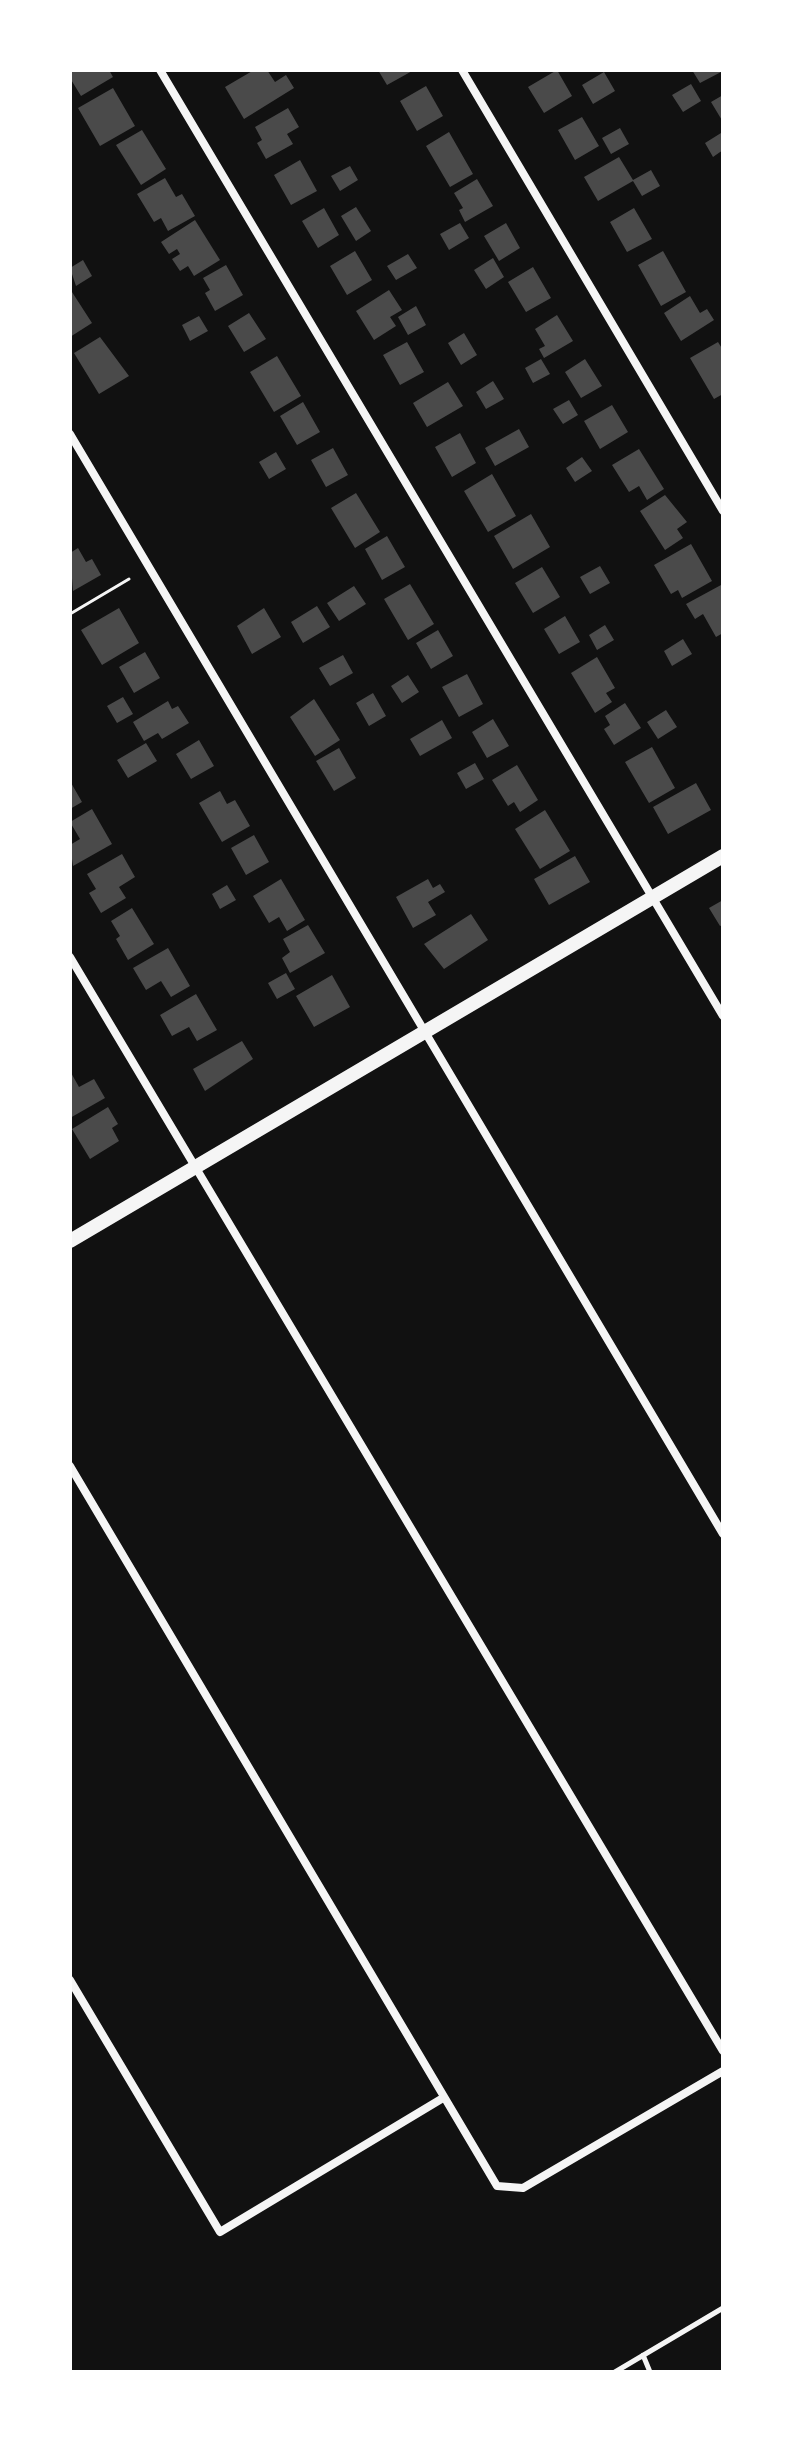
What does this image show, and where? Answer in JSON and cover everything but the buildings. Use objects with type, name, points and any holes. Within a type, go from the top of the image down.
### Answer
[{"type":"main road","points":[[70,1241],[723,856]]},
{"type":"street","points":[[160,70],[723,1016]]},
{"type":"street","points":[[462,70],[723,511]]},
{"type":"street","points":[[70,434],[723,1534]]},
{"type":"street","points":[[70,957],[723,2051]]},
{"type":"street","points":[[70,1466],[497,2186],[523,2188],[723,2071]]},
{"type":"street","points":[[70,1980],[220,2232],[443,2098]]},
{"type":"lane","points":[[615,2372],[723,2308]]},
{"type":"lane","points":[[643,2355],[650,2372]]},
{"type":"path","points":[[70,614],[129,579]]}]
